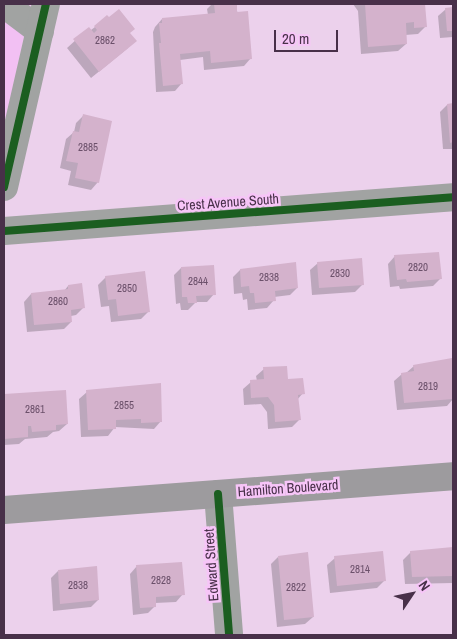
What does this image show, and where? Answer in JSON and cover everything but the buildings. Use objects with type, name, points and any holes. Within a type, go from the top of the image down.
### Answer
[{"type":"main road","name":"Hamilton Boulevard","points":[[4,510],[453,476]]},
{"type":"street","points":[[4,4],[40,30]]},
{"type":"street","points":[[4,187],[46,4]]},
{"type":"street","name":"Crest Avenue South","points":[[4,231],[453,197]]},
{"type":"street","name":"Edward Street","points":[[218,494],[229,635]]},
{"type":"shaded area","points":[[4,4],[31,4],[4,127]]},
{"type":"cycle path","points":[[4,187],[46,4]]},
{"type":"cycle path","points":[[4,231],[453,197]]},
{"type":"cycle path","points":[[218,494],[229,635]]}]
